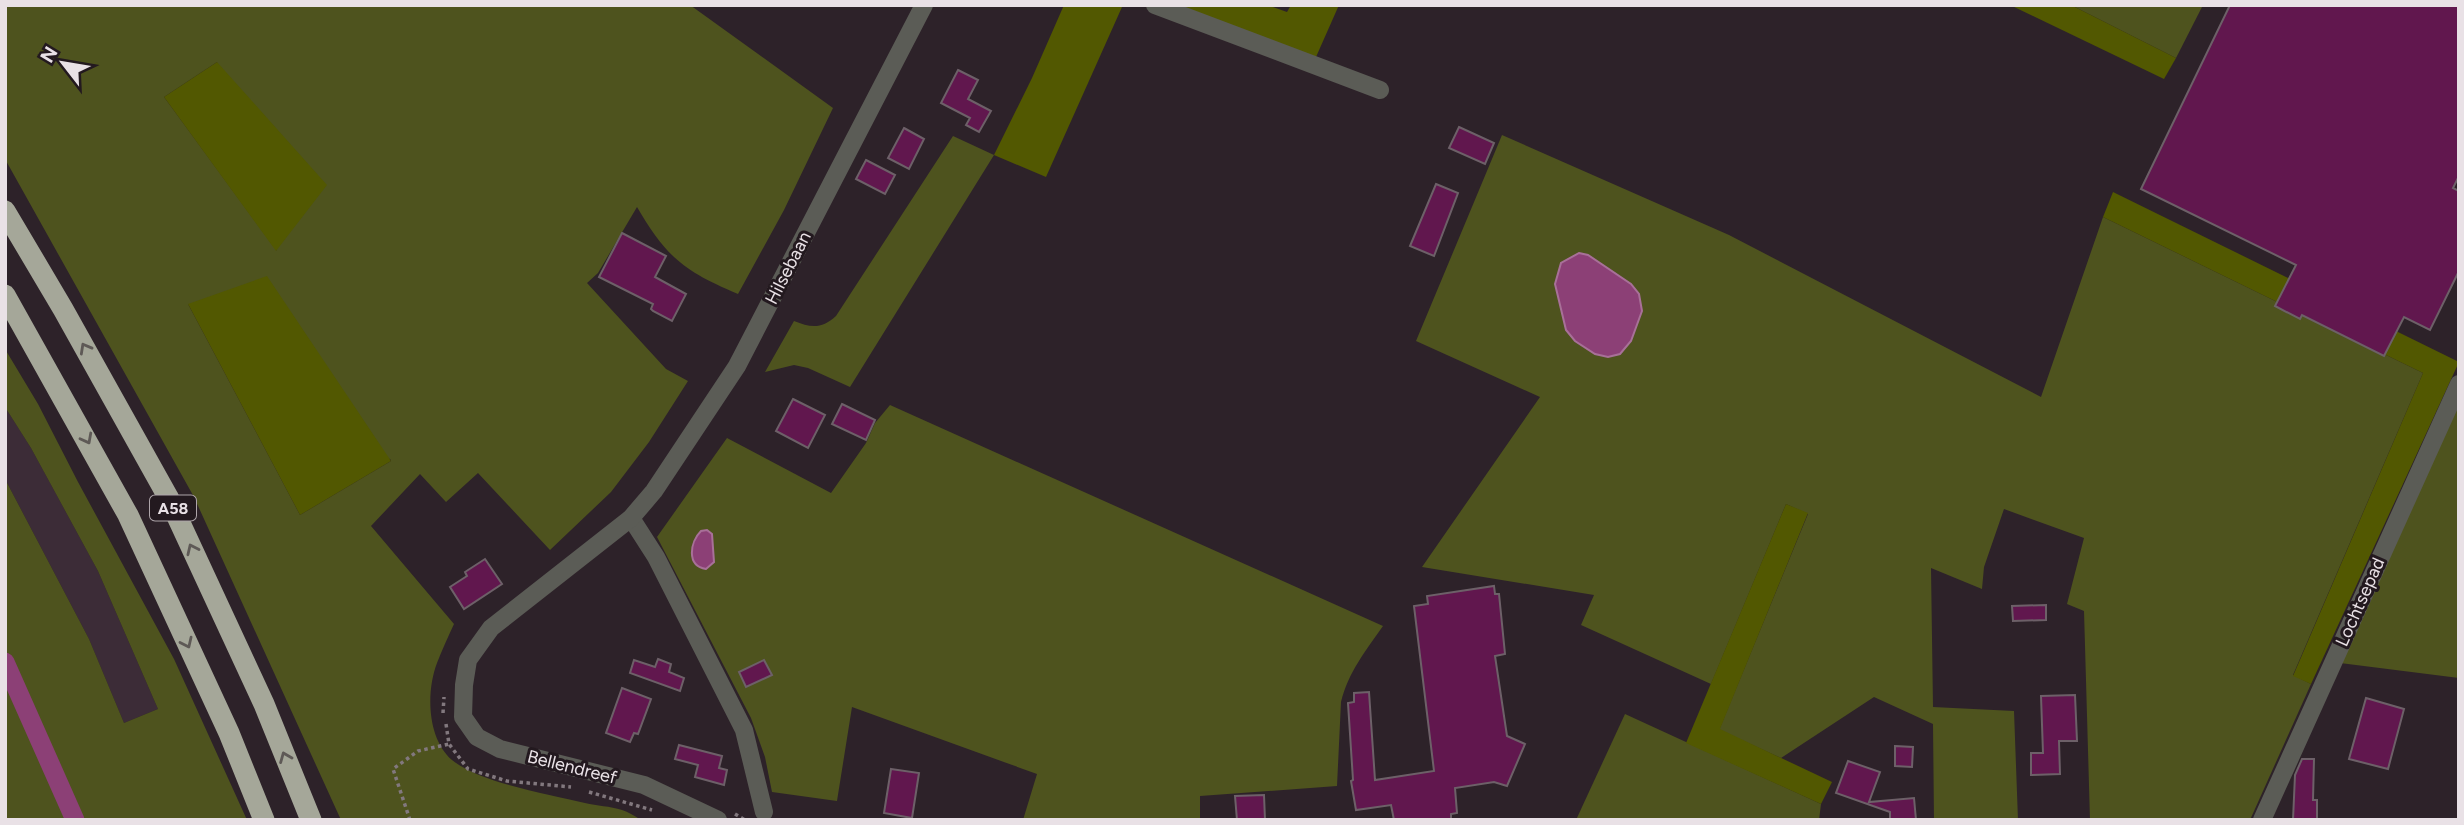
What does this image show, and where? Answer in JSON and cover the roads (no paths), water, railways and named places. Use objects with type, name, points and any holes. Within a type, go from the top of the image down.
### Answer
[{"type":"highway","name":"A58","points":[[5,211],[168,497],[264,704],[311,820]]},
{"type":"highway","name":"A58","points":[[5,295],[128,515],[229,733],[264,820]]},
{"type":"street","name":"Hilsebaan","points":[[464,685],[468,660],[491,628],[631,518],[654,491],[737,366],[924,5]]},
{"type":"street","points":[[1155,5],[1380,90]]},
{"type":"street","name":"Lochtsepad","points":[[2262,820],[2459,384]]},
{"type":"street","points":[[631,518],[656,556],[744,730],[764,812]]},
{"type":"street","name":"Bellendreef","points":[[464,685],[463,717],[477,737],[500,749],[644,785],[718,820]]},
{"type":"waterway","points":[[5,662],[75,820]]}]
